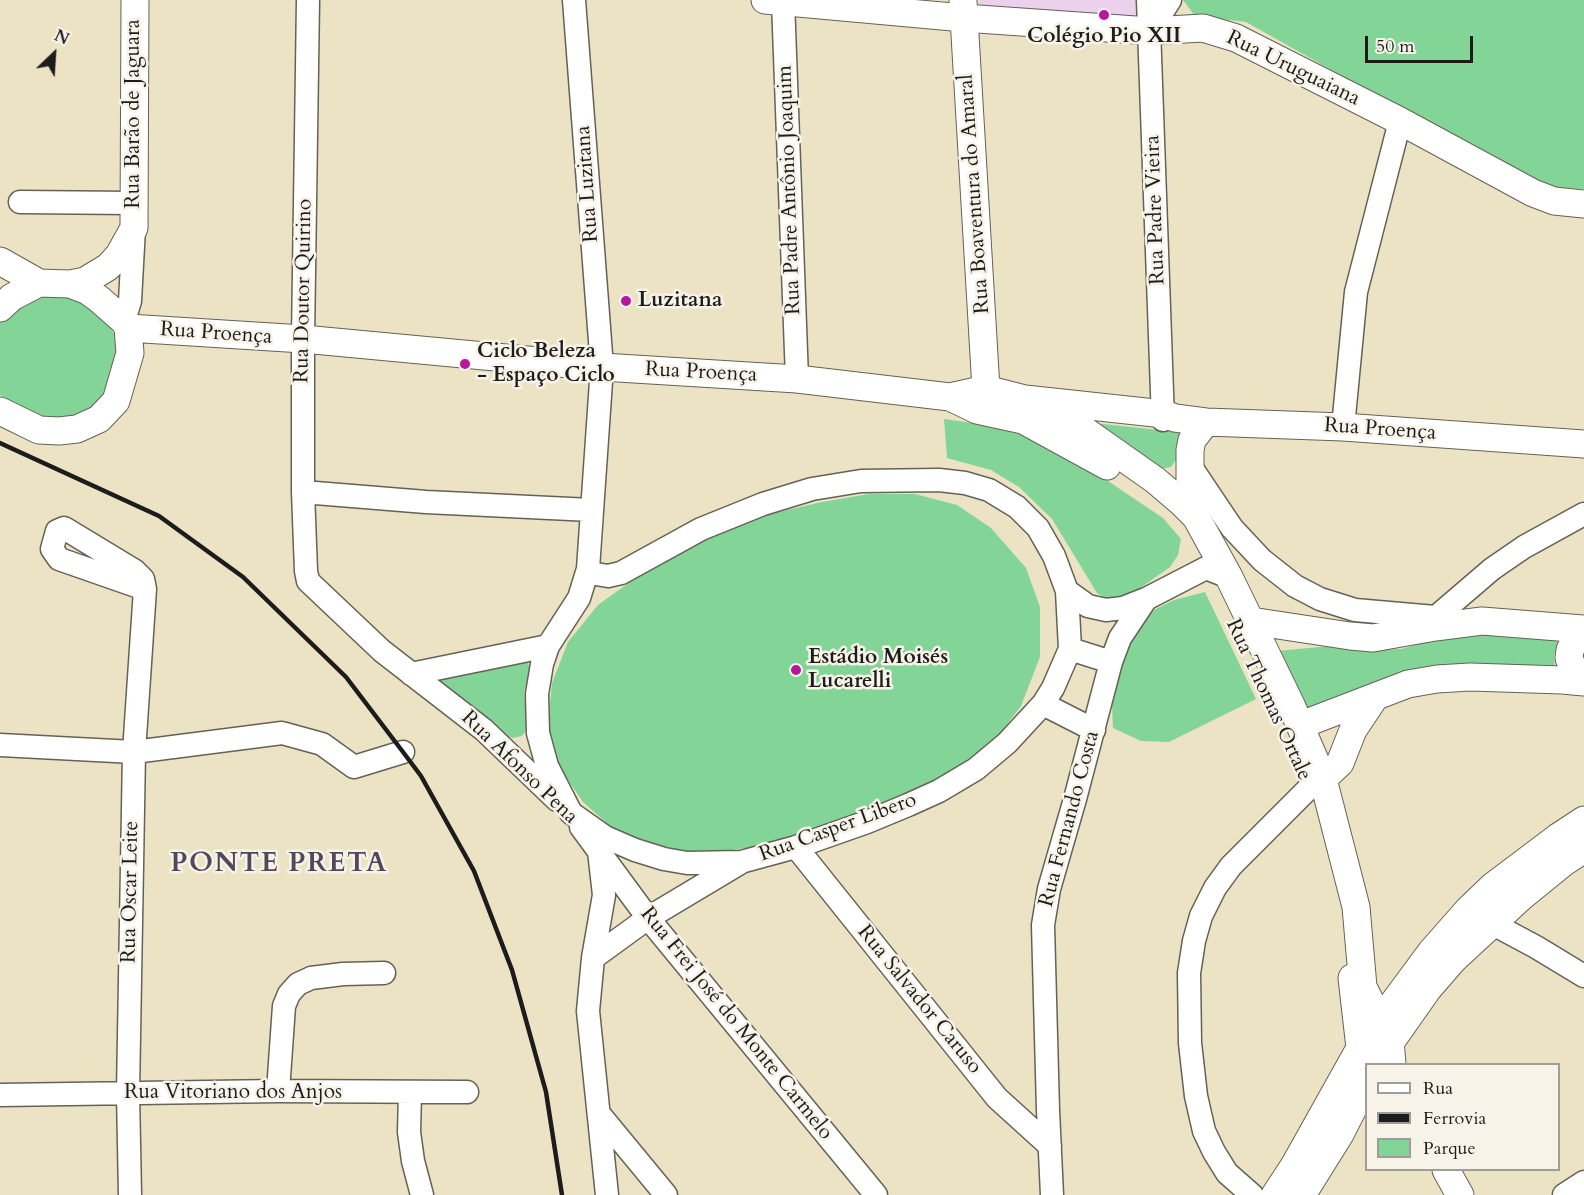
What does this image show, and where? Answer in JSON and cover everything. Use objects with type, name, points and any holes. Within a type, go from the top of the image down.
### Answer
[{"type":"main road","name":"Rua Barão de Jaguara","points":[[133,216],[135,0]]},
{"type":"main road","name":"Rua Uruguaiana","points":[[765,0],[963,9],[1150,31],[1203,28],[1236,38],[1400,121],[1533,193],[1554,201],[1584,204]]},
{"type":"main road","name":"Rua Boaventura do Amaral","points":[[963,9],[986,389]]},
{"type":"main road","points":[[0,261],[39,283],[70,284],[86,281],[108,267],[119,255],[133,216]]},
{"type":"main road","points":[[0,309],[12,297],[39,283]]},
{"type":"main road","points":[[70,284],[88,291],[99,299],[126,325]]},
{"type":"main road","name":"Rua Proença","points":[[0,411],[39,430],[77,429],[99,419],[116,401],[126,373],[130,353],[126,325],[602,367],[797,379],[950,397],[977,410],[1168,417],[1206,422],[1343,427],[1584,444]]},
{"type":"main road","name":"Rua Proença","points":[[950,397],[986,389],[1024,410],[1042,404],[1068,419],[1168,417]]},
{"type":"main road","name":"Rua Thomas Ortale","points":[[1024,410],[1113,469],[1181,523],[1251,621],[1301,725],[1346,904],[1356,1024],[1370,1059]]},
{"type":"main road","name":"Rua Thomas Ortale","points":[[1068,419],[1153,479],[1196,517],[1268,694],[1316,784],[1356,907],[1363,987],[1387,1042]]},
{"type":"main road","points":[[1196,517],[1189,464],[1192,440],[1206,422]]},
{"type":"main road","points":[[1153,479],[1189,464]]},
{"type":"main road","points":[[1251,621],[1373,638],[1435,622],[1482,621],[1584,631]]},
{"type":"main road","points":[[1301,725],[1408,684],[1437,679],[1481,678],[1581,682],[1569,658],[1574,642],[1584,631]]},
{"type":"main road","points":[[1316,784],[1333,772],[1340,763],[1353,730],[1375,697]]},
{"type":"main road","points":[[1370,1059],[1387,1042],[1454,959],[1493,886],[1557,837],[1584,820]]},
{"type":"main road","points":[[1479,916],[1584,849]]},
{"type":"main road","points":[[1275,1195],[1365,1066]]},
{"type":"main road","points":[[1302,1195],[1341,1134],[1365,1085]]},
{"type":"main road","points":[[1447,1171],[1460,1195]]},
{"type":"street","name":"Rua Doutor Quirino","points":[[308,0],[303,339],[303,492],[308,581]]},
{"type":"street","name":"Rua Luzitana","points":[[571,813],[554,782],[538,733],[537,694],[542,664],[548,646],[579,598],[588,568],[602,367],[574,0]]},
{"type":"street","name":"Rua Padre Vieira","points":[[1148,0],[1168,417]]},
{"type":"street","points":[[1150,31],[1170,0]]},
{"type":"street","name":"Rua Padre Antônio Joaquim","points":[[783,1],[797,379]]},
{"type":"street","points":[[1343,427],[1356,292],[1400,121]]},
{"type":"street","points":[[20,202],[133,216],[130,301],[126,325]]},
{"type":"street","points":[[1189,464],[1232,528],[1262,560],[1295,586],[1320,599],[1355,610],[1435,622],[1492,568],[1524,547],[1584,514]]},
{"type":"street","name":"Rua Casper Libero","points":[[571,813],[605,837],[634,850],[687,863],[741,862],[796,847],[867,822],[939,791],[984,762],[1007,743],[1043,704],[1053,688],[1070,649],[1067,591],[1054,556],[1038,528],[1017,507],[989,490],[965,483],[939,480],[861,482],[822,488],[763,504],[701,529],[621,573],[608,576],[596,574],[588,568]]},
{"type":"street","points":[[303,492],[426,502],[591,510]]},
{"type":"street","name":"Rua Fernando Costa","points":[[1067,591],[1088,606],[1106,610],[1123,608],[1218,573]]},
{"type":"street","name":"Rua Afonso Pena","points":[[308,581],[382,651],[484,730],[571,813],[599,851],[604,895],[593,958],[588,1011],[607,1195]]},
{"type":"street","name":"Rua Oscar Leite","points":[[130,1195],[128,1093],[134,752],[145,589]]},
{"type":"street","name":"Rua Fernando Costa","points":[[1052,1195],[1043,925],[1049,889],[1112,662],[1120,638],[1146,599]]},
{"type":"street","points":[[411,674],[548,646]]},
{"type":"street","points":[[1070,649],[1112,662]]},
{"type":"street","points":[[1043,704],[1094,730]]},
{"type":"street","points":[[0,745],[134,752],[282,733],[322,744],[354,767],[403,752]]},
{"type":"street","points":[[1252,1195],[1227,1173],[1204,1131],[1196,1096],[1190,1042],[1189,973],[1201,916],[1215,888],[1231,866],[1316,784]]},
{"type":"street","name":"Rua Salvador Caruso","points":[[796,847],[997,1098],[1050,1146]]},
{"type":"street","name":"Rua Frei José do Monte Carmelo","points":[[599,851],[648,918],[876,1195]]},
{"type":"street","name":"Rua Casper Libero","points":[[593,958],[648,918],[741,862]]},
{"type":"street","points":[[1479,916],[1584,976]]},
{"type":"street","points":[[278,1091],[284,1006],[289,994],[298,984],[311,978],[343,974],[384,973]]},
{"type":"street","name":"Rua Vitoriano dos Anjos","points":[[0,1095],[278,1091],[467,1092]]},
{"type":"street","points":[[410,1093],[409,1132],[413,1161],[422,1195]]},
{"type":"street","points":[[600,1115],[666,1195]]},
{"type":"street","points":[[1564,1195],[1584,1182]]},
{"type":"shaded area","name":"Colégio Pio XII","points":[[980,0],[1144,0],[1145,8],[1134,22],[980,5]]},
{"type":"green space","points":[[1183,0],[1584,0],[1584,189],[1553,188],[1376,95],[1246,22],[1195,16]]},
{"type":"green space","points":[[71,293],[107,319],[116,339],[118,362],[112,383],[100,402],[82,415],[60,421],[17,411],[0,395],[0,316],[31,294]]},
{"type":"green space","points":[[944,419],[1002,427],[1050,446],[1163,518],[1181,539],[1178,555],[1170,567],[1136,591],[1119,601],[1109,601],[1097,593],[1052,519],[1019,487],[991,470],[947,458]]},
{"type":"green space","points":[[1094,423],[1186,433],[1180,454],[1171,467],[1155,470]]},
{"type":"green space","name":"Estádio Moisés Lucarelli","points":[[869,494],[915,494],[957,505],[991,528],[1026,568],[1040,607],[1040,657],[1021,706],[996,739],[953,772],[888,804],[814,830],[759,846],[711,853],[668,850],[618,833],[583,802],[559,767],[548,724],[552,683],[568,642],[598,605],[637,577],[700,540],[761,516]]},
{"type":"green space","points":[[1205,592],[1256,699],[1169,742],[1141,741],[1113,728],[1112,706],[1124,653],[1137,628],[1154,610],[1174,600]]},
{"type":"green space","points":[[1478,633],[1558,640],[1554,656],[1555,670],[1308,716],[1277,651],[1330,646],[1375,650],[1401,649]]},
{"type":"green space","points":[[526,659],[530,668],[524,692],[527,729],[522,736],[512,738],[499,732],[442,685],[439,678]]},
{"type":"railway","points":[[0,443],[159,516],[243,577],[346,677],[421,776],[474,871],[512,970],[546,1092],[562,1195]]},
{"type":"place","name":"Colégio Pio XII","points":[[1104,15]]},
{"type":"place","name":"Luzitana","points":[[626,301]]},
{"type":"place","name":"Ciclo Beleza - Espaço Ciclo","points":[[465,364]]},
{"type":"place","name":"Estádio Moisés Lucarelli","points":[[796,670]]},
{"type":"district","name":"PONTE PRETA","points":[[279,865]]}]
